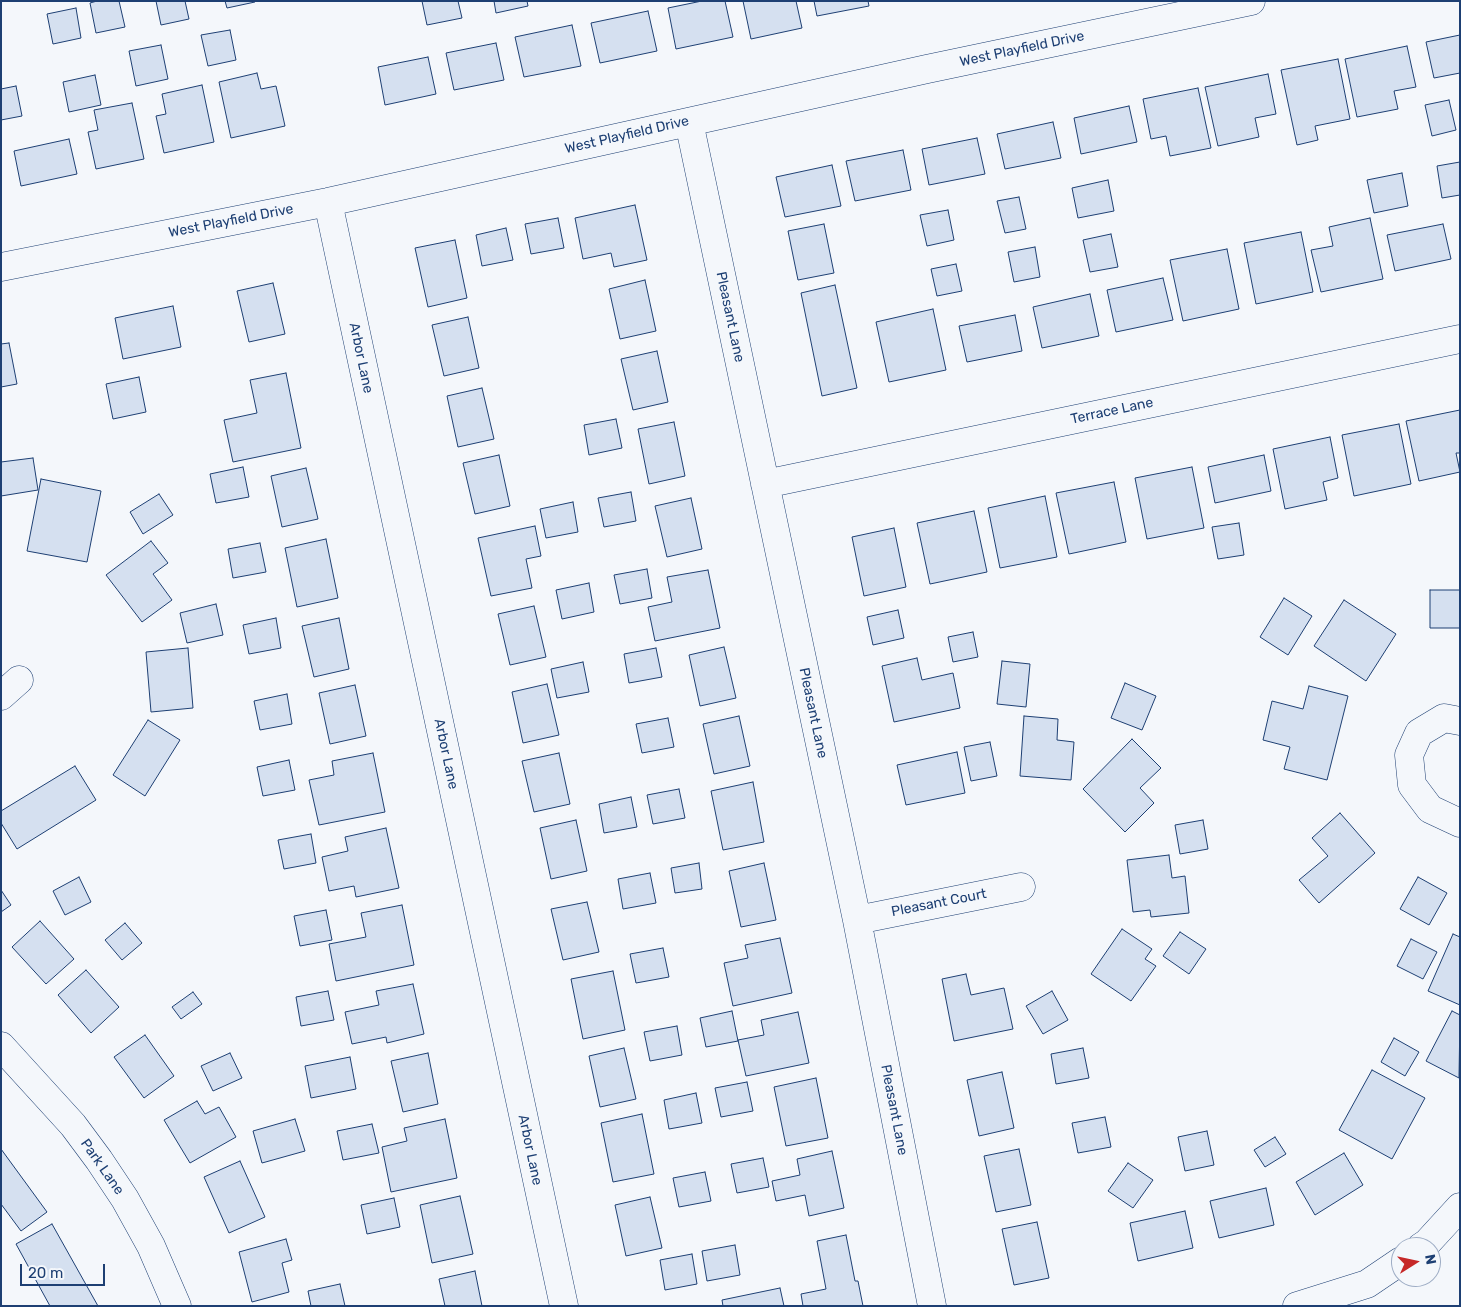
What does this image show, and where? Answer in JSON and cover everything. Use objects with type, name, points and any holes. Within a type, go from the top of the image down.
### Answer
[{"type":"street","name":"West Playfield Drive","points":[[1,267],[328,202],[927,69],[1252,1]]},
{"type":"street","name":"Pleasant Lane","points":[[689,122],[857,920],[932,1306]]},
{"type":"street","name":"Arbor Lane","points":[[328,202],[564,1306]]},
{"type":"street","name":"Terrace Lane","points":[[765,484],[1460,339]]},
{"type":"street","points":[[1460,721],[1444,718],[1419,733],[1409,755],[1412,785],[1430,809],[1460,824]]},
{"type":"street","name":"Pleasant Court","points":[[857,920],[1021,887]]},
{"type":"street","name":"Park Lane","points":[[1,1046],[73,1125],[99,1160],[125,1199],[151,1246],[177,1306]]},
{"type":"street","points":[[1432,1237],[1460,1207]]},
{"type":"street","points":[[1297,1306],[1367,1284],[1391,1268]]},
{"type":"building","points":[[97,1],[119,1],[125,27],[96,33],[90,3]]},
{"type":"building","points":[[156,1],[185,1],[189,19],[161,25]]},
{"type":"building","points":[[225,1],[255,1],[255,2],[227,8]]},
{"type":"building","points":[[422,1],[458,1],[462,18],[427,25]]},
{"type":"building","points":[[494,1],[527,1],[528,6],[496,13]]},
{"type":"building","points":[[702,1],[725,1],[733,37],[676,49],[668,8]]},
{"type":"building","points":[[743,1],[796,1],[802,28],[751,39]]},
{"type":"building","points":[[814,1],[868,1],[869,6],[817,16]]},
{"type":"building","points":[[76,8],[81,38],[53,44],[47,14]]},
{"type":"building","points":[[648,11],[657,51],[600,63],[591,23]]},
{"type":"building","points":[[572,25],[581,66],[524,77],[515,37]]},
{"type":"building","points":[[230,30],[236,60],[208,66],[201,35]]},
{"type":"building","points":[[1460,35],[1460,73],[1434,78],[1426,42]]},
{"type":"building","points":[[496,43],[504,80],[454,90],[446,53]]},
{"type":"building","points":[[161,45],[168,79],[136,86],[129,51]]},
{"type":"building","points":[[1407,46],[1416,87],[1394,91],[1398,109],[1357,117],[1345,59]]},
{"type":"building","points":[[428,57],[436,94],[385,105],[378,67]]},
{"type":"building","points":[[1338,59],[1350,119],[1315,126],[1318,140],[1297,145],[1281,70]]},
{"type":"building","points":[[257,73],[261,89],[276,86],[285,126],[231,138],[219,82]]},
{"type":"building","points":[[1268,74],[1276,114],[1255,118],[1259,137],[1218,146],[1205,87]]},
{"type":"building","points":[[95,75],[101,105],[69,112],[63,82]]},
{"type":"building","points":[[202,85],[214,142],[164,153],[156,116],[166,114],[162,94]]},
{"type":"building","points":[[16,86],[22,116],[1,120],[1,89]]},
{"type":"building","points":[[1198,88],[1211,148],[1170,156],[1166,136],[1151,139],[1143,99]]},
{"type":"building","points":[[1449,100],[1456,130],[1432,136],[1425,105]]},
{"type":"building","points":[[132,103],[144,159],[96,169],[88,132],[98,130],[94,110]]},
{"type":"building","points":[[1129,106],[1137,142],[1081,154],[1074,118]]},
{"type":"building","points":[[1053,122],[1061,158],[1005,169],[997,134]]},
{"type":"building","points":[[977,138],[985,174],[929,185],[922,149]]},
{"type":"building","points":[[69,139],[77,174],[21,186],[14,151]]},
{"type":"building","points":[[903,150],[911,190],[855,201],[846,161]]},
{"type":"building","points":[[1460,162],[1460,195],[1442,198],[1437,166]]},
{"type":"building","points":[[832,165],[841,206],[785,217],[776,177]]},
{"type":"building","points":[[1402,173],[1408,206],[1374,213],[1367,180]]},
{"type":"building","points":[[1108,180],[1114,211],[1078,218],[1072,188]]},
{"type":"building","points":[[1019,197],[1026,229],[1005,233],[997,201]]},
{"type":"building","points":[[635,205],[647,260],[614,267],[611,253],[583,259],[575,218]]},
{"type":"building","points":[[948,210],[954,240],[927,246],[920,215]]},
{"type":"building","points":[[558,218],[564,248],[531,254],[525,224]]},
{"type":"building","points":[[1370,218],[1383,279],[1321,292],[1311,250],[1333,246],[1329,227]]},
{"type":"building","points":[[824,224],[834,273],[798,280],[788,231]]},
{"type":"building","points":[[1443,224],[1451,259],[1395,271],[1387,235]]},
{"type":"building","points":[[506,228],[513,260],[482,266],[476,235]]},
{"type":"building","points":[[1301,232],[1313,292],[1256,304],[1244,243]]},
{"type":"building","points":[[1111,234],[1118,267],[1090,272],[1083,240]]},
{"type":"building","points":[[455,240],[467,298],[428,307],[415,248]]},
{"type":"building","points":[[1035,247],[1040,277],[1014,282],[1008,252]]},
{"type":"building","points":[[1227,249],[1239,309],[1183,321],[1170,260]]},
{"type":"building","points":[[956,264],[962,291],[937,296],[931,269]]},
{"type":"building","points":[[1163,278],[1173,320],[1116,332],[1107,290]]},
{"type":"building","points":[[645,280],[656,331],[620,339],[609,289]]},
{"type":"building","points":[[273,283],[285,334],[249,342],[237,291]]},
{"type":"building","points":[[835,285],[857,388],[822,396],[801,293]]},
{"type":"building","points":[[1090,294],[1099,336],[1042,348],[1033,307]]},
{"type":"building","points":[[173,306],[181,347],[123,359],[115,318]]},
{"type":"building","points":[[933,309],[946,370],[889,382],[876,322]]},
{"type":"building","points":[[1015,315],[1022,351],[967,362],[959,326]]},
{"type":"building","points":[[468,317],[479,368],[444,376],[432,325]]},
{"type":"building","points":[[9,343],[17,384],[1,387],[1,344]]},
{"type":"building","points":[[657,351],[668,402],[633,410],[621,359]]},
{"type":"building","points":[[286,373],[301,448],[233,462],[224,420],[257,413],[250,380]]},
{"type":"building","points":[[139,377],[146,412],[113,419],[106,384]]},
{"type":"building","points":[[482,388],[494,439],[458,447],[447,396]]},
{"type":"building","points":[[1460,410],[1460,453],[1456,453],[1460,472],[1419,481],[1406,421]]},
{"type":"building","points":[[616,419],[622,448],[589,455],[584,425]]},
{"type":"building","points":[[674,422],[685,476],[649,484],[638,429]]},
{"type":"building","points":[[1399,424],[1411,484],[1354,496],[1342,435]]},
{"type":"building","points":[[1330,437],[1338,478],[1323,482],[1327,500],[1285,509],[1273,449]]},
{"type":"building","points":[[499,455],[510,506],[475,514],[463,463]]},
{"type":"building","points":[[1264,455],[1271,491],[1215,503],[1208,467]]},
{"type":"building","points":[[33,458],[38,490],[1,496],[1,462]]},
{"type":"building","points":[[243,467],[249,497],[216,503],[210,474]]},
{"type":"building","points":[[1192,467],[1204,528],[1147,539],[1135,478]]},
{"type":"building","points":[[306,468],[318,519],[282,527],[271,476]]},
{"type":"building","points":[[41,479],[101,491],[87,562],[27,551]]},
{"type":"building","points":[[1114,482],[1126,542],[1069,554],[1056,493]]},
{"type":"building","points":[[631,492],[636,521],[604,527],[598,498]]},
{"type":"building","points":[[159,494],[173,515],[143,534],[130,512]]},
{"type":"building","points":[[1045,496],[1057,557],[1000,568],[988,508]]},
{"type":"building","points":[[691,498],[702,549],[667,557],[655,506]]},
{"type":"building","points":[[573,502],[578,532],[546,538],[540,509]]},
{"type":"building","points":[[974,511],[987,572],[930,584],[917,523]]},
{"type":"building","points":[[1239,523],[1244,555],[1218,559],[1212,527]]},
{"type":"building","points":[[535,526],[541,556],[526,559],[532,588],[491,596],[478,538]]},
{"type":"building","points":[[894,528],[906,587],[864,596],[852,537]]},
{"type":"building","points":[[326,539],[338,598],[297,607],[285,548]]},
{"type":"building","points":[[151,541],[168,563],[153,574],[172,600],[142,622],[106,575]]},
{"type":"building","points":[[260,543],[266,572],[233,578],[228,549]]},
{"type":"building","points":[[647,569],[652,598],[620,604],[614,575]]},
{"type":"building","points":[[708,570],[720,628],[655,641],[648,607],[672,602],[667,577]]},
{"type":"building","points":[[589,583],[594,612],[562,619],[556,590]]},
{"type":"building","points":[[1430,590],[1460,590],[1460,628],[1430,628]]},
{"type":"building","points":[[1284,598],[1312,616],[1288,655],[1260,637]]},
{"type":"building","points":[[1344,600],[1396,634],[1366,681],[1314,646]]},
{"type":"building","points":[[216,604],[223,635],[187,643],[180,613]]},
{"type":"building","points":[[534,606],[546,657],[510,665],[498,614]]},
{"type":"building","points":[[898,610],[904,638],[873,645],[867,617]]},
{"type":"building","points":[[276,618],[281,648],[249,654],[243,625]]},
{"type":"building","points":[[339,618],[349,669],[314,677],[302,626]]},
{"type":"building","points":[[973,632],[978,657],[953,662],[948,637]]},
{"type":"building","points":[[724,647],[736,698],[700,706],[689,655]]},
{"type":"building","points":[[188,648],[193,708],[151,712],[146,652]]},
{"type":"building","points":[[656,648],[662,677],[629,683],[624,654]]},
{"type":"building","points":[[917,658],[922,680],[953,673],[960,708],[894,722],[882,666]]},
{"type":"building","points":[[1002,661],[1030,664],[1026,707],[997,704]]},
{"type":"building","points":[[583,662],[589,692],[557,698],[551,669]]},
{"type":"building","points":[[1125,683],[1156,696],[1142,730],[1111,718]]},
{"type":"building","points":[[547,684],[559,735],[523,743],[512,692]]},
{"type":"building","points":[[355,685],[366,736],[330,744],[319,693]]},
{"type":"building","points":[[1309,686],[1348,696],[1327,780],[1284,769],[1290,747],[1263,740],[1272,701],[1303,709]]},
{"type":"building","points":[[287,694],[292,724],[260,730],[254,701]]},
{"type":"building","points":[[739,716],[750,766],[714,774],[703,724]]},
{"type":"building","points":[[1024,716],[1058,719],[1057,740],[1074,742],[1071,780],[1020,776]]},
{"type":"building","points":[[668,718],[674,747],[642,753],[636,724]]},
{"type":"building","points":[[148,720],[180,740],[145,796],[113,775]]},
{"type":"building","points":[[1132,739],[1161,768],[1140,788],[1154,803],[1125,832],[1083,789]]},
{"type":"building","points":[[990,742],[997,776],[971,781],[964,747]]},
{"type":"building","points":[[957,752],[965,793],[906,805],[897,765]]},
{"type":"building","points":[[373,753],[385,812],[319,825],[309,780],[334,775],[332,761]]},
{"type":"building","points":[[559,753],[570,804],[534,812],[522,761]]},
{"type":"building","points":[[289,760],[295,790],[263,796],[257,767]]},
{"type":"building","points":[[75,766],[96,800],[17,849],[1,823],[1,811]]},
{"type":"building","points":[[753,782],[764,842],[723,850],[711,791]]},
{"type":"building","points":[[679,789],[685,818],[653,824],[647,795]]},
{"type":"building","points":[[631,797],[637,827],[604,833],[599,804]]},
{"type":"building","points":[[1340,813],[1375,853],[1319,903],[1299,880],[1328,856],[1312,838]]},
{"type":"building","points":[[576,820],[587,871],[551,879],[540,828]]},
{"type":"building","points":[[1203,820],[1208,849],[1180,854],[1175,825]]},
{"type":"building","points":[[386,828],[399,888],[356,897],[354,886],[329,891],[322,857],[348,851],[345,837]]},
{"type":"building","points":[[311,834],[316,863],[284,869],[278,840]]},
{"type":"building","points":[[1169,855],[1172,878],[1185,876],[1189,913],[1151,917],[1150,910],[1133,912],[1127,860]]},
{"type":"building","points":[[699,863],[702,889],[675,893],[671,868]]},
{"type":"building","points":[[764,863],[776,920],[741,927],[729,871]]},
{"type":"building","points":[[650,873],[656,903],[623,909],[618,879]]},
{"type":"building","points":[[79,877],[91,902],[65,915],[53,891]]},
{"type":"building","points":[[1418,877],[1447,893],[1429,925],[1400,909]]},
{"type":"building","points":[[1,890],[11,905],[1,912]]},
{"type":"building","points":[[587,902],[599,952],[563,960],[551,909]]},
{"type":"building","points":[[402,905],[414,965],[336,981],[329,944],[366,937],[361,913]]},
{"type":"building","points":[[326,910],[332,940],[300,946],[294,916]]},
{"type":"building","points":[[40,921],[74,959],[46,984],[12,947]]},
{"type":"building","points":[[125,923],[142,943],[122,960],[105,940]]},
{"type":"building","points":[[1122,929],[1152,949],[1145,959],[1156,966],[1131,1001],[1091,974]]},
{"type":"building","points":[[1180,932],[1206,949],[1189,974],[1163,956]]},
{"type":"building","points":[[1453,934],[1460,937],[1460,1005],[1428,991]]},
{"type":"building","points":[[780,938],[792,993],[733,1006],[724,963],[748,958],[745,945]]},
{"type":"building","points":[[1411,939],[1437,952],[1423,979],[1397,966]]},
{"type":"building","points":[[663,948],[669,977],[636,983],[630,954]]},
{"type":"building","points":[[86,970],[119,1007],[91,1033],[58,995]]},
{"type":"building","points":[[613,971],[625,1030],[583,1039],[571,979]]},
{"type":"building","points":[[966,974],[971,995],[1004,988],[1013,1029],[954,1041],[942,979]]},
{"type":"building","points":[[413,984],[424,1034],[387,1043],[386,1037],[352,1044],[345,1012],[379,1005],[376,991]]},
{"type":"building","points":[[328,991],[334,1020],[301,1026],[296,997]]},
{"type":"building","points":[[1052,991],[1068,1020],[1043,1034],[1026,1006]]},
{"type":"building","points":[[193,992],[202,1004],[181,1019],[172,1007]]},
{"type":"building","points":[[732,1011],[738,1041],[706,1047],[700,1018]]},
{"type":"building","points":[[1452,1011],[1460,1015],[1459,1078],[1426,1061]]},
{"type":"building","points":[[798,1012],[809,1063],[746,1076],[738,1040],[764,1035],[761,1020]]},
{"type":"building","points":[[677,1026],[682,1055],[650,1061],[644,1032]]},
{"type":"building","points":[[145,1035],[174,1076],[144,1098],[114,1057]]},
{"type":"building","points":[[1394,1038],[1419,1052],[1405,1076],[1381,1062]]},
{"type":"building","points":[[624,1048],[636,1099],[600,1107],[589,1056]]},
{"type":"building","points":[[1083,1048],[1089,1078],[1056,1084],[1051,1054]]},
{"type":"building","points":[[230,1053],[242,1078],[213,1091],[201,1066]]},
{"type":"building","points":[[428,1053],[438,1104],[403,1112],[391,1061]]},
{"type":"building","points":[[350,1057],[356,1089],[311,1098],[305,1066]]},
{"type":"building","points":[[1372,1070],[1425,1098],[1392,1159],[1339,1130]]},
{"type":"building","points":[[1002,1072],[1014,1128],[979,1136],[967,1080]]},
{"type":"building","points":[[816,1078],[828,1138],[786,1146],[774,1087]]},
{"type":"building","points":[[747,1082],[753,1111],[721,1117],[715,1088]]},
{"type":"building","points":[[696,1093],[702,1123],[669,1129],[664,1100]]},
{"type":"building","points":[[197,1101],[205,1114],[219,1107],[236,1137],[190,1163],[164,1120]]},
{"type":"building","points":[[642,1114],[654,1174],[613,1182],[601,1123]]},
{"type":"building","points":[[1105,1117],[1111,1147],[1078,1153],[1072,1123]]},
{"type":"building","points":[[295,1119],[305,1151],[262,1163],[253,1131]]},
{"type":"building","points":[[445,1119],[457,1178],[391,1192],[382,1147],[407,1141],[404,1128]]},
{"type":"building","points":[[372,1124],[379,1153],[343,1160],[337,1131]]},
{"type":"building","points":[[1207,1131],[1214,1165],[1185,1171],[1178,1137]]},
{"type":"building","points":[[1275,1137],[1286,1154],[1265,1167],[1254,1150]]},
{"type":"building","points":[[1,1149],[47,1212],[21,1231],[1,1204]]},
{"type":"building","points":[[1019,1149],[1031,1205],[996,1212],[984,1156]]},
{"type":"building","points":[[832,1151],[844,1208],[809,1216],[805,1195],[776,1201],[772,1181],[800,1175],[797,1159]]},
{"type":"building","points":[[1344,1153],[1363,1185],[1315,1215],[1296,1182]]},
{"type":"building","points":[[763,1158],[769,1187],[737,1193],[731,1164]]},
{"type":"building","points":[[240,1161],[265,1217],[229,1233],[204,1177]]},
{"type":"building","points":[[1128,1163],[1153,1180],[1133,1208],[1108,1191]]},
{"type":"building","points":[[705,1172],[711,1201],[679,1207],[673,1178]]},
{"type":"building","points":[[1266,1188],[1274,1225],[1219,1238],[1210,1201]]},
{"type":"building","points":[[460,1196],[473,1254],[432,1263],[420,1205]]},
{"type":"building","points":[[650,1197],[662,1248],[626,1256],[615,1205]]},
{"type":"building","points":[[394,1198],[400,1227],[367,1234],[361,1205]]},
{"type":"building","points":[[1185,1211],[1193,1248],[1138,1261],[1130,1223]]},
{"type":"building","points":[[1037,1222],[1049,1278],[1014,1285],[1002,1229]]},
{"type":"building","points":[[52,1224],[98,1306],[50,1306],[16,1244]]},
{"type":"building","points":[[846,1235],[855,1281],[858,1281],[863,1306],[803,1306],[801,1294],[826,1289],[817,1241]]},
{"type":"building","points":[[286,1239],[292,1260],[282,1263],[289,1292],[252,1302],[239,1252]]},
{"type":"building","points":[[735,1245],[740,1275],[707,1281],[702,1251]]},
{"type":"building","points":[[692,1254],[697,1284],[665,1290],[660,1260]]},
{"type":"building","points":[[475,1271],[482,1306],[445,1306],[439,1279]]},
{"type":"building","points":[[340,1284],[345,1306],[311,1306],[308,1291]]},
{"type":"building","points":[[780,1288],[784,1306],[723,1306],[722,1300]]}]
